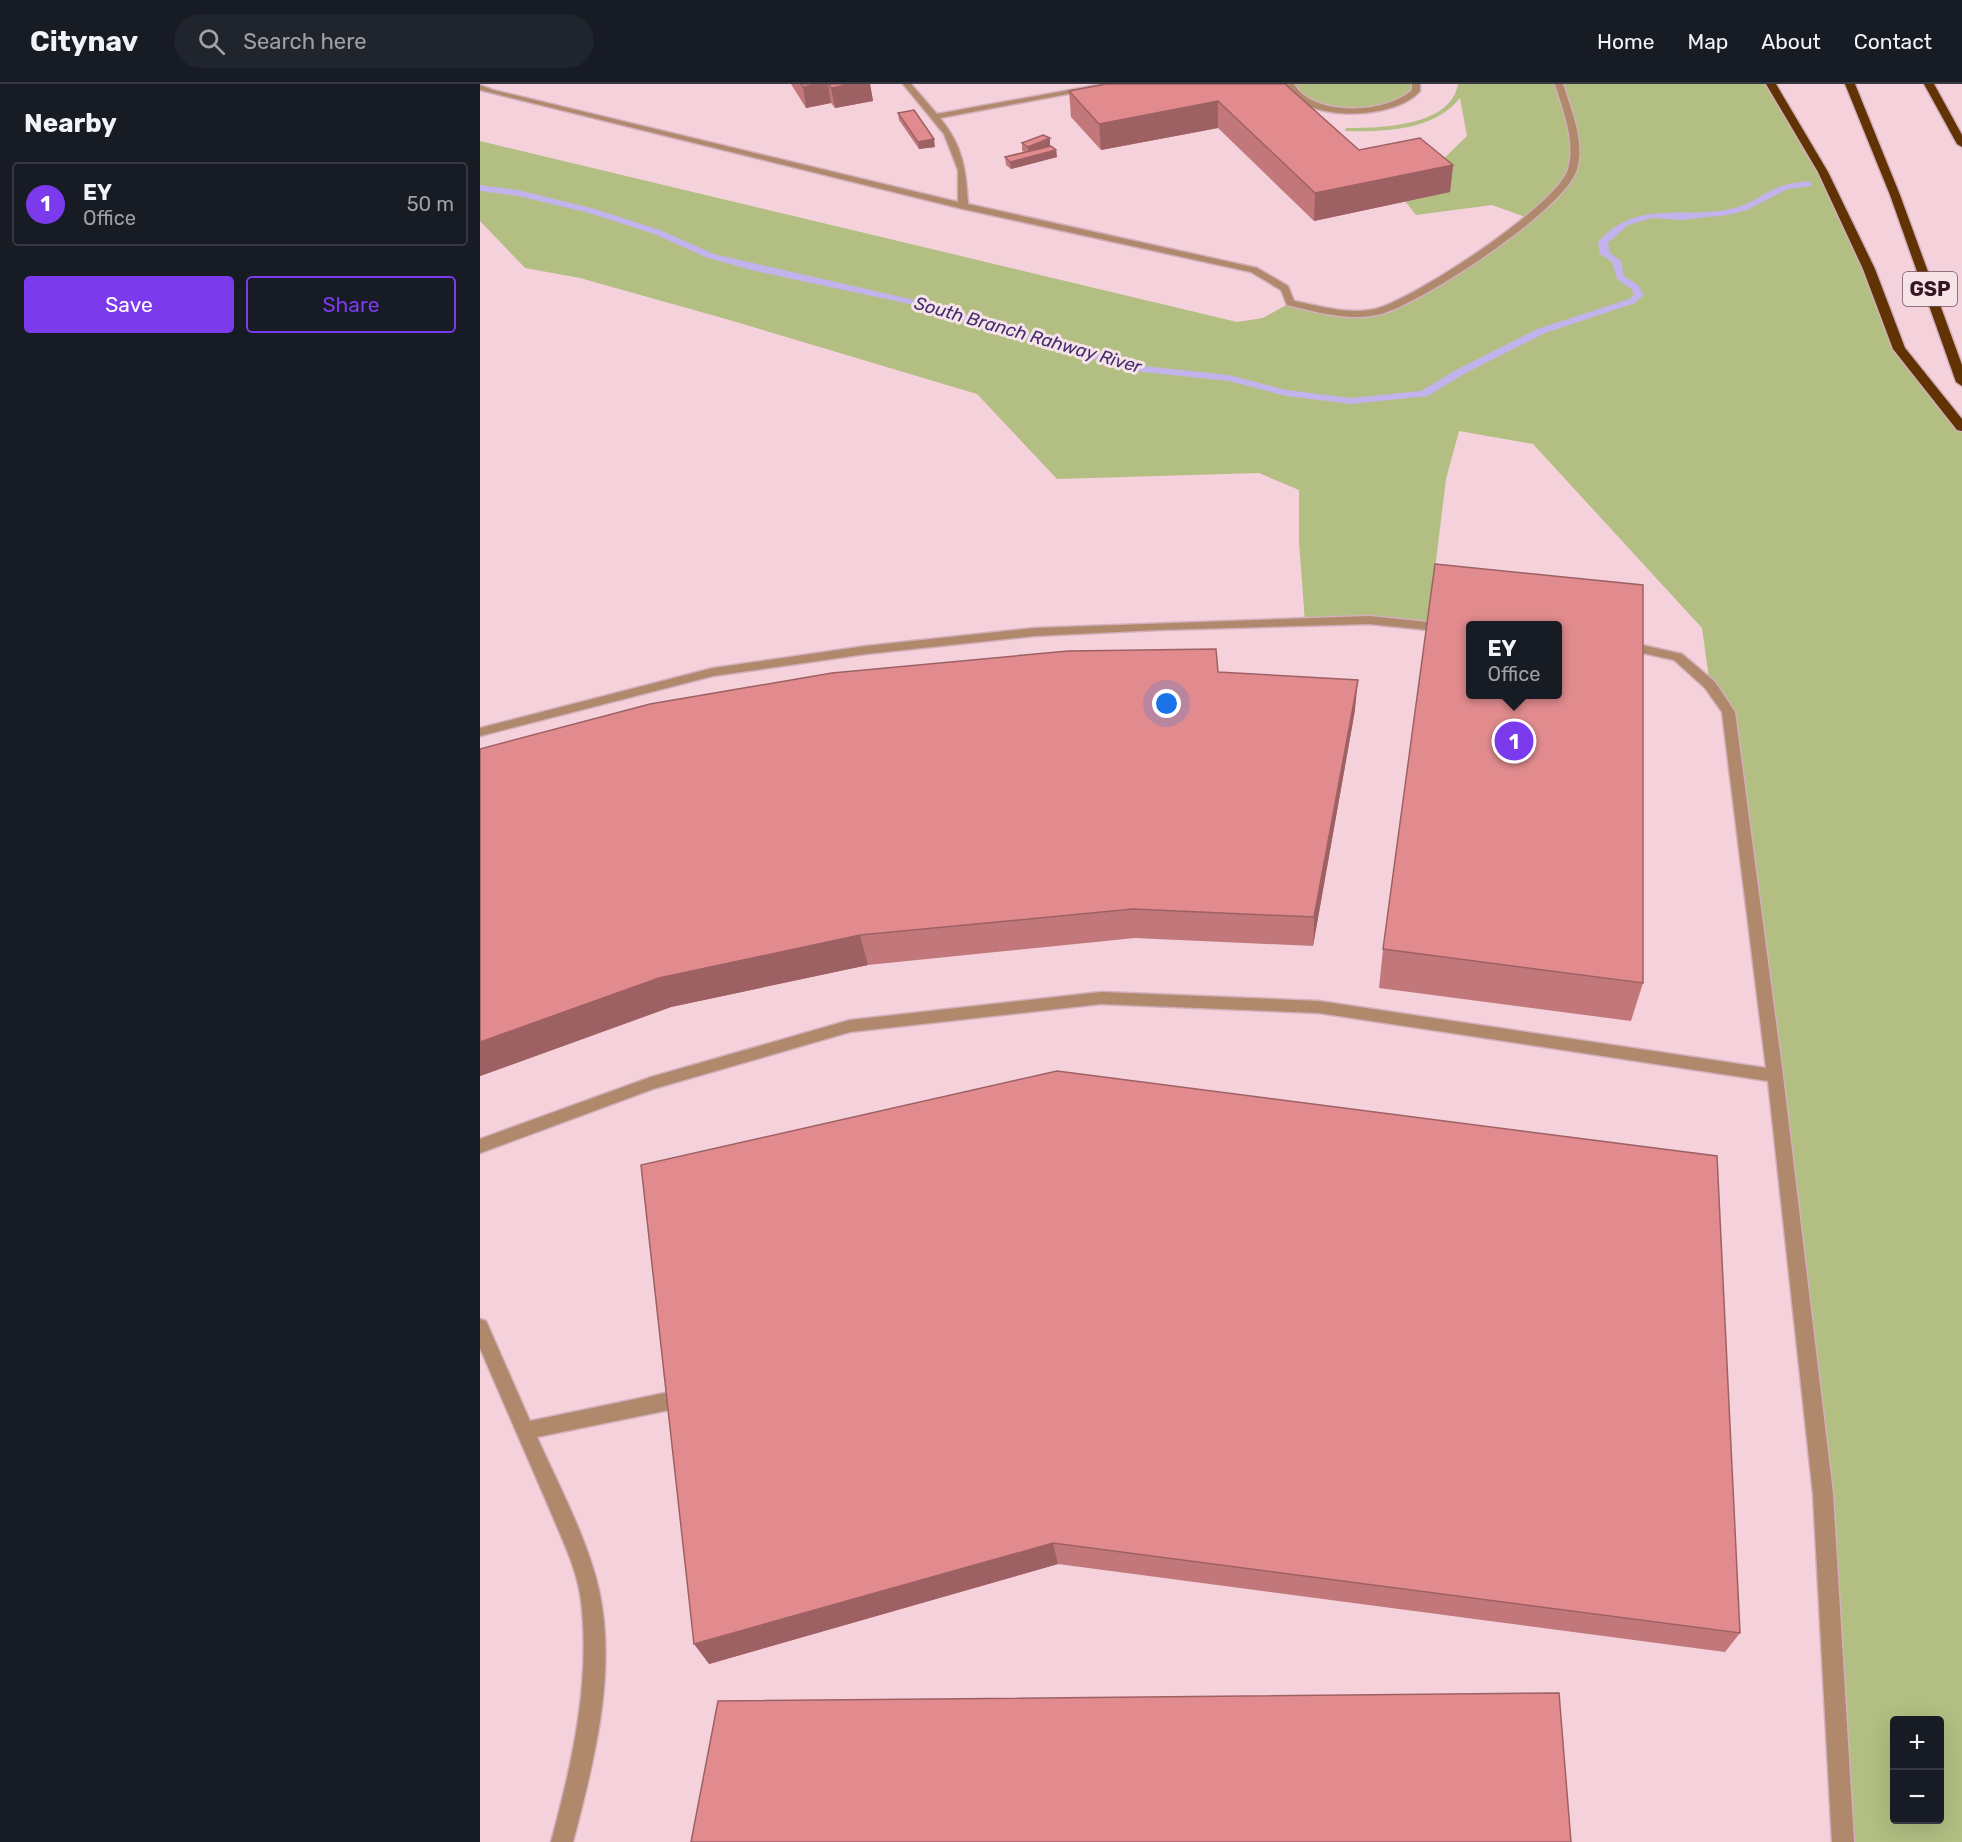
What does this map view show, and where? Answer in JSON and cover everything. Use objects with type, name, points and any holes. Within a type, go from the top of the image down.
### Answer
[{"type":"highway","points":[[1771,84],[1823,172],[1869,269],[1899,349],[1962,427]]},
{"type":"highway","name":"GSP","points":[[1850,84],[1895,195],[1962,382]]},
{"type":"highway","points":[[1929,84],[1962,144]]},
{"type":"lane","points":[[907,84],[948,133],[962,170],[963,206]]},
{"type":"lane","points":[[934,117],[1117,84]]},
{"type":"lane","points":[[1290,84],[1297,95],[1310,103],[1329,108],[1352,110],[1393,106],[1408,99],[1416,91],[1416,84]]},
{"type":"lane","points":[[480,87],[490,92],[963,206],[1254,270],[1285,288],[1290,303],[1338,313],[1379,311],[1405,302],[1494,243],[1549,203],[1570,177],[1575,151],[1559,84]]},
{"type":"lane","points":[[480,732],[713,672],[866,650],[1035,632],[1158,626],[1369,620],[1428,626]]},
{"type":"lane","points":[[1633,646],[1678,657],[1710,685],[1728,712],[1775,1076],[1823,1494],[1843,1842]]},
{"type":"lane","points":[[480,1146],[651,1083],[850,1026],[1101,998],[1319,1007],[1775,1076]]},
{"type":"lane","points":[[480,1327],[574,1546],[590,1598],[595,1656],[590,1712],[579,1779],[562,1842]]},
{"type":"lane","points":[[525,1431],[679,1399]]},
{"type":"green space","points":[[1290,84],[1416,84],[1416,91],[1393,106],[1351,110],[1310,103]]},
{"type":"green space","points":[[1458,84],[1771,84],[1805,139],[1899,349],[1962,427],[1962,1842],[1843,1842],[1823,1494],[1728,712],[1710,685],[1702,628],[1533,444],[1459,431],[1446,479],[1428,626],[1369,620],[1305,622],[1299,542],[1299,490],[1259,473],[1057,479],[977,394],[580,278],[525,268],[480,221],[480,141],[1237,322],[1263,318],[1290,303],[1338,313],[1379,311],[1405,302],[1528,218],[1492,205],[1416,215],[1405,201],[1449,192],[1428,174],[1467,136],[1460,98],[1449,109],[1422,123],[1391,130],[1345,131],[1346,128],[1412,122],[1442,109],[1453,98]]},
{"type":"building","points":[[801,84],[820,84],[803,87]]},
{"type":"building","points":[[829,84],[852,84],[831,88]]},
{"type":"building","points":[[1106,84],[1285,84],[1359,150],[1420,138],[1453,165],[1315,193],[1218,101],[1099,124],[1069,91]]},
{"type":"building","points":[[914,110],[934,139],[918,142],[898,113]]},
{"type":"building","points":[[1043,135],[1050,138],[1028,147],[1022,143]]},
{"type":"building","points":[[1051,146],[1056,150],[1010,162],[1005,157]]},
{"type":"building","points":[[1435,564],[1643,585],[1643,983],[1383,949]]},
{"type":"building","points":[[1216,649],[1218,672],[1358,680],[1314,917],[1133,909],[860,935],[659,978],[480,1042],[480,749],[650,704],[832,673],[1068,651]]},
{"type":"building","points":[[1057,1071],[1717,1156],[1740,1633],[1053,1543],[694,1644],[641,1165]]},
{"type":"building","points":[[1559,1693],[1571,1842],[691,1842],[718,1701]]},
{"type":"waterway","name":"South Branch Rahway River","points":[[480,188],[518,193],[592,211],[657,232],[711,256],[755,268],[916,303],[1133,368],[1229,378],[1286,393],[1351,401],[1424,394],[1460,372],[1541,331],[1632,301],[1639,295],[1635,287],[1620,277],[1616,261],[1605,254],[1603,242],[1625,223],[1652,215],[1680,217],[1728,212],[1744,208],[1786,187],[1808,184]]},
{"type":"place","name":"EY","points":[[1514,741]]}]
